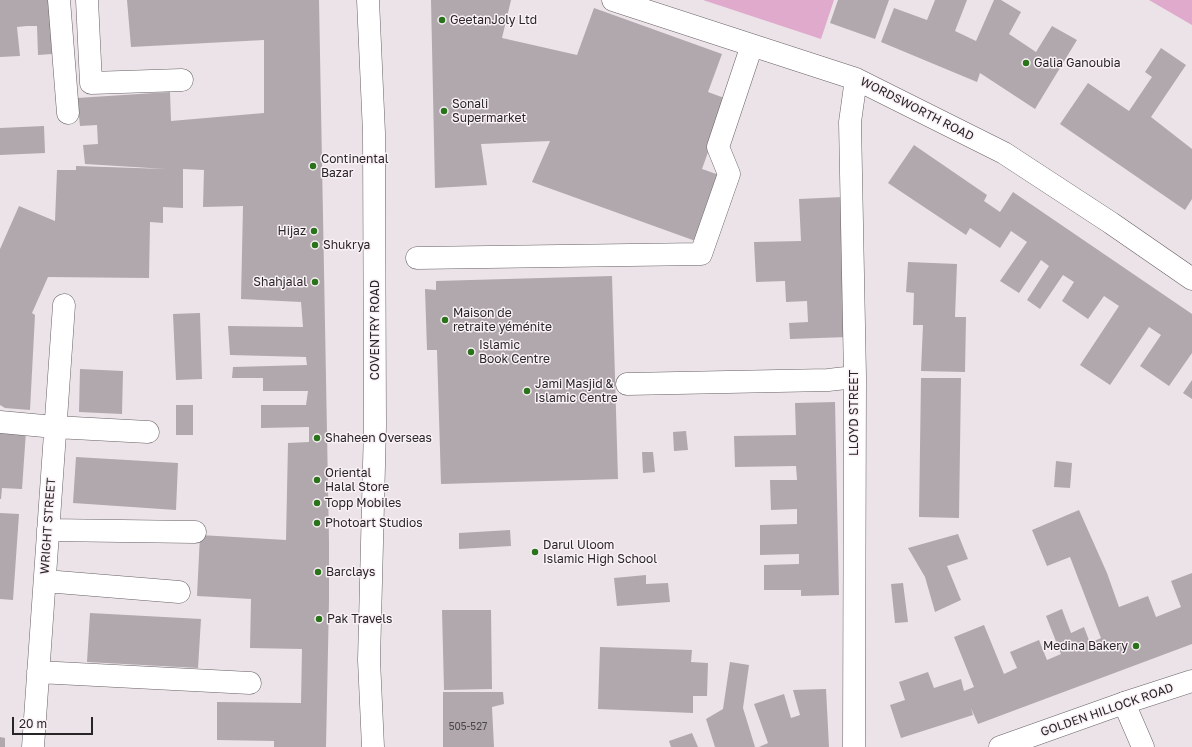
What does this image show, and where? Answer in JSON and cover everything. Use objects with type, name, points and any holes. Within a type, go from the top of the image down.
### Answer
[{"type":"street","points":[[59,0],[68,113]]},
{"type":"street","points":[[87,0],[91,83],[182,80]]},
{"type":"street","name":"COVENTRY ROAD","points":[[368,0],[374,133],[375,403],[370,660],[373,747]]},
{"type":"street","name":"WORDSWORTH ROAD","points":[[613,0],[856,79],[1004,153],[1111,223],[1192,279]]},
{"type":"street","points":[[417,258],[700,254],[730,174],[718,147],[752,45]]},
{"type":"street","name":"LLOYD STREET","points":[[854,747],[855,377],[850,122],[856,79]]},
{"type":"street","name":"WRIGHT STREET","points":[[33,747],[64,305]]},
{"type":"street","points":[[627,384],[828,380],[855,377]]},
{"type":"street","points":[[0,422],[55,427],[148,432]]},
{"type":"street","points":[[48,530],[195,532]]},
{"type":"street","points":[[45,581],[179,592]]},
{"type":"street","name":"COVENTRY ROAD","points":[[358,747],[370,660]]},
{"type":"street","points":[[38,672],[250,683]]},
{"type":"street","name":"GOLDEN HILLOCK ROAD","points":[[1000,747],[1124,703],[1192,681]]},
{"type":"street","points":[[1124,703],[1143,747]]},
{"type":"shaded area","points":[[703,0],[834,0],[821,39]]},
{"type":"shaded area","points":[[1149,0],[1192,0],[1192,25]]},
{"type":"building","points":[[0,0],[49,0],[52,54],[38,55],[37,26],[27,26],[17,27],[20,56],[0,57]]},
{"type":"building","points":[[127,0],[319,0],[329,541],[326,747],[274,747],[274,741],[217,740],[217,702],[301,703],[302,649],[250,648],[251,599],[197,596],[200,535],[286,540],[288,443],[309,442],[309,427],[261,428],[261,405],[306,405],[308,391],[263,391],[263,378],[232,378],[233,367],[307,365],[306,357],[230,355],[228,326],[303,327],[301,302],[241,299],[243,206],[203,207],[204,170],[183,169],[183,208],[163,207],[163,223],[150,222],[149,278],[48,277],[32,313],[35,315],[30,410],[5,408],[0,405],[0,249],[19,206],[55,221],[57,170],[76,170],[76,166],[166,169],[85,164],[83,145],[98,144],[97,125],[80,126],[77,98],[170,92],[171,121],[264,113],[264,40],[131,47]]},
{"type":"building","points":[[431,0],[511,0],[502,38],[577,55],[594,8],[722,54],[708,92],[727,99],[702,169],[725,177],[701,243],[532,182],[550,141],[481,144],[487,185],[435,188]]},
{"type":"building","points":[[838,0],[889,0],[875,39],[830,23]]},
{"type":"building","points":[[935,0],[967,0],[955,31],[976,41],[994,0],[1001,0],[1021,12],[1009,34],[1036,52],[1052,26],[1077,40],[1035,109],[980,73],[977,82],[881,42],[894,8],[927,20]]},
{"type":"building","points":[[1161,48],[1186,65],[1151,117],[1192,149],[1192,199],[1185,210],[1060,124],[1088,83],[1129,111],[1152,77],[1145,72]]},
{"type":"building","points":[[44,126],[45,153],[0,155],[0,128]]},
{"type":"building","points":[[914,145],[987,195],[984,201],[1000,212],[1013,192],[1192,314],[1192,353],[1169,386],[1140,366],[1161,335],[1149,327],[1110,385],[1080,365],[1119,306],[1104,296],[1088,319],[1062,301],[1074,282],[1063,275],[1040,309],[1027,300],[1049,266],[1041,260],[1019,293],[1000,281],[1027,242],[1011,231],[1000,248],[970,228],[966,235],[888,183]]},
{"type":"building","points":[[843,197],[848,337],[790,339],[789,323],[808,322],[807,301],[786,302],[785,281],[756,282],[754,242],[801,241],[799,199]]},
{"type":"building","points":[[908,262],[957,264],[955,317],[966,317],[965,372],[921,371],[923,325],[913,325],[914,293],[906,292]]},
{"type":"building","name":"Jami Masjid & Islamic Centre","points":[[612,276],[618,479],[441,484],[437,350],[427,350],[425,289],[436,290],[436,281]]},
{"type":"building","points":[[200,313],[202,379],[176,380],[173,314]]},
{"type":"building","points":[[80,369],[123,371],[122,414],[79,412]]},
{"type":"building","points":[[921,378],[961,378],[959,518],[919,517]]},
{"type":"building","points":[[1192,380],[1192,399],[1183,393]]},
{"type":"building","points":[[835,402],[839,595],[801,596],[801,590],[764,590],[764,565],[799,564],[799,554],[760,555],[760,525],[797,524],[797,509],[771,510],[770,480],[797,480],[796,466],[735,467],[734,436],[796,435],[795,403]]},
{"type":"building","points":[[176,405],[193,405],[193,435],[176,435]]},
{"type":"building","points":[[0,429],[26,431],[22,489],[2,488],[1,499],[0,499]]},
{"type":"building","points":[[686,431],[688,450],[674,451],[673,432]]},
{"type":"building","points":[[642,452],[653,452],[655,472],[643,473]]},
{"type":"building","points":[[76,457],[178,463],[176,510],[73,503]]},
{"type":"building","points":[[1056,461],[1072,463],[1070,488],[1054,487]]},
{"type":"building","points":[[1079,510],[1107,573],[1119,607],[1148,596],[1156,617],[1181,607],[1171,581],[1192,573],[1192,644],[978,724],[971,708],[973,715],[901,738],[890,705],[905,700],[899,682],[928,672],[934,688],[961,679],[964,691],[974,687],[954,637],[984,625],[1004,674],[1017,668],[1010,652],[1039,640],[1047,660],[1061,654],[1046,616],[1062,609],[1071,633],[1084,627],[1090,643],[1101,638],[1070,557],[1047,566],[1032,530]]},
{"type":"building","points":[[0,513],[19,514],[13,600],[0,599]]},
{"type":"building","points":[[510,530],[511,546],[459,549],[459,533]]},
{"type":"building","points":[[958,534],[968,559],[947,566],[961,600],[935,612],[925,577],[908,548]]},
{"type":"building","points":[[646,575],[646,584],[668,583],[670,602],[617,606],[614,578]]},
{"type":"building","points":[[903,583],[908,622],[895,623],[891,584]]},
{"type":"building","points":[[442,610],[491,610],[492,689],[444,690]]},
{"type":"building","points":[[90,613],[201,619],[198,668],[87,662]]},
{"type":"building","points":[[600,647],[692,650],[691,662],[708,663],[707,696],[693,696],[693,713],[598,709]]},
{"type":"building","points":[[730,662],[749,665],[743,708],[755,747],[715,747],[706,719],[723,709]]},
{"type":"building","points":[[826,689],[829,747],[759,747],[768,743],[754,704],[784,694],[791,718],[800,715],[793,690]]},
{"type":"building","points":[[443,692],[503,692],[504,704],[492,707],[494,747],[443,747]]},
{"type":"building","points":[[692,733],[698,747],[671,747],[669,741]]},
{"type":"building","points":[[0,737],[5,738],[5,747],[0,747]]},
{"type":"place","name":"GeetanJoly Ltd","points":[[442,20]]},
{"type":"place","name":"Galia Ganoubia","points":[[1026,63]]},
{"type":"place","name":"Sonali Supermarket","points":[[444,111]]},
{"type":"place","name":"Continental Bazar","points":[[313,166]]},
{"type":"place","name":"Hijaz","points":[[314,231]]},
{"type":"place","name":"Shukrya","points":[[315,245]]},
{"type":"place","name":"Shahjalal","points":[[315,282]]},
{"type":"place","name":"Maison de retraite yéménite","points":[[445,320]]},
{"type":"place","name":"Islamic Book Centre","points":[[471,352]]},
{"type":"place","name":"Jami Masjid & Islamic Centre","points":[[527,391]]},
{"type":"place","name":"Shaheen Overseas","points":[[317,438]]},
{"type":"place","name":"Oriental Halal Store","points":[[317,480]]},
{"type":"place","name":"Topp Mobiles","points":[[317,503]]},
{"type":"place","name":"Photoart Studios","points":[[317,523]]},
{"type":"place","name":"Darul Uloom Islamic High School","points":[[535,552]]},
{"type":"place","name":"Barclays","points":[[318,572]]},
{"type":"place","name":"Pak Travels","points":[[319,619]]},
{"type":"place","name":"Medina Bakery","points":[[1136,646]]}]
